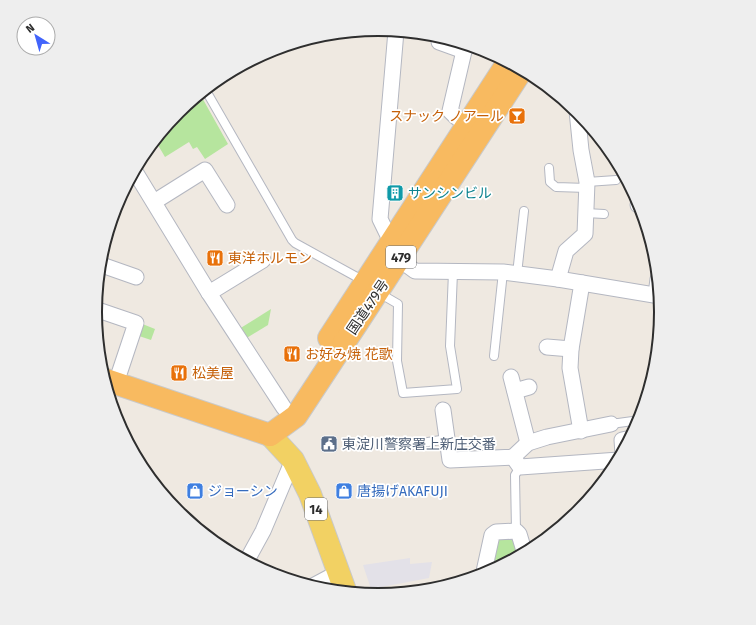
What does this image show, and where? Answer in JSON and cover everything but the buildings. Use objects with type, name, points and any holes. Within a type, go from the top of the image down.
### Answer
[{"type":"highway","name":"国道479号","points":[[395,251],[467,124],[505,67]]},
{"type":"highway","name":"国道479号","points":[[270,435],[296,416],[372,287],[395,251],[519,75]]},
{"type":"highway","name":"国道479号","points":[[270,435],[284,408],[372,287]]},
{"type":"highway","points":[[110,381],[270,435]]},
{"type":"main road","name":"14","points":[[270,435],[293,460],[310,494],[344,587]]},
{"type":"street","points":[[395,37],[380,219],[395,251],[415,271],[475,271],[510,273],[558,279],[654,295]]},
{"type":"street","points":[[465,50],[450,111],[467,124]]},
{"type":"street","points":[[558,279],[566,251],[585,234],[587,185],[578,121]]},
{"type":"street","points":[[154,202],[206,170],[227,204]]},
{"type":"street","points":[[138,176],[209,293],[284,408]]},
{"type":"street","points":[[209,293],[263,260]]},
{"type":"street","points":[[106,266],[136,277]]},
{"type":"street","points":[[581,431],[570,368],[571,349],[582,283]]},
{"type":"street","points":[[102,311],[136,323],[110,381]]},
{"type":"street","points":[[547,347],[571,349]]},
{"type":"street","points":[[517,462],[528,443],[518,385]]},
{"type":"street","points":[[443,410],[450,460],[517,462],[612,460]]},
{"type":"street","points":[[528,443],[547,437],[611,424]]},
{"type":"street","points":[[249,557],[263,531],[293,460]]},
{"type":"street","points":[[485,568],[492,535],[496,532],[516,531],[519,534],[523,548]]},
{"type":"street","points":[[318,583],[339,572]]},
{"type":"lane","points":[[209,94],[292,240],[354,275],[398,304],[398,361],[403,393],[456,389],[450,346],[453,272]]},
{"type":"lane","points":[[549,168],[550,182],[556,187],[587,185],[616,180]]},
{"type":"lane","points":[[494,356],[524,211]]},
{"type":"lane","points":[[586,213],[604,214]]},
{"type":"lane","points":[[611,424],[632,421]]},
{"type":"lane","points":[[409,445],[447,439]]},
{"type":"lane","points":[[516,531],[515,474],[517,462]]},
{"type":"shaded area","points":[[410,558],[410,564],[432,562],[429,578],[373,589],[371,589],[363,565]]},
{"type":"green space","points":[[203,99],[228,144],[205,159],[197,147],[193,149],[189,142],[165,157],[158,145],[182,117]]},
{"type":"green space","points":[[271,309],[268,325],[245,339],[239,329]]},
{"type":"green space","points":[[140,323],[155,329],[151,340],[136,335]]},
{"type":"green space","points":[[514,534],[521,549],[489,566],[495,537]]},
{"type":"place","name":"スナック ノアール","points":[[517,116]]},
{"type":"place","name":"サンシンビル","points":[[395,193]]},
{"type":"place","name":"東洋ホルモン","points":[[215,258]]},
{"type":"place","name":"お好み焼 花歌","points":[[292,354]]},
{"type":"place","name":"松美屋","points":[[179,373]]},
{"type":"place","name":"東淀川警察署上新庄交番","points":[[329,444]]},
{"type":"place","name":"ジョーシン","points":[[195,491]]},
{"type":"place","name":"唐揚げAKAFUJI","points":[[344,491]]}]
